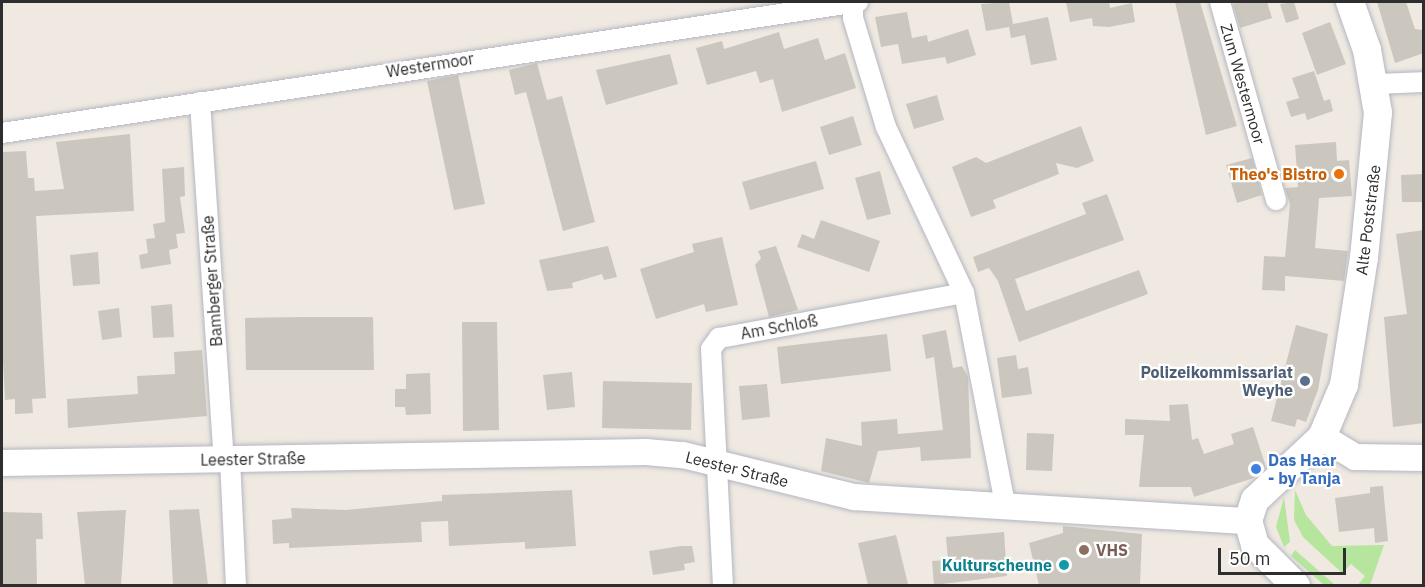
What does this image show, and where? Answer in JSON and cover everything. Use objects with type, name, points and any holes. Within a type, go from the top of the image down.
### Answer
[{"type":"main road","name":"Alte Poststraße","points":[[1322,437],[1344,385],[1375,166],[1375,84],[1350,2]]},
{"type":"main road","points":[[1296,585],[1255,545],[1248,520],[1256,500],[1322,437]]},
{"type":"street","points":[[853,2],[853,18],[886,127],[964,293],[1005,504]]},
{"type":"street","name":"Westermoor","points":[[2,133],[793,6],[858,2]]},
{"type":"street","name":"Zum Westermoor","points":[[1220,2],[1276,200]]},
{"type":"street","points":[[1375,84],[1424,82]]},
{"type":"street","name":"Bamberger Straße","points":[[200,102],[236,585]]},
{"type":"street","name":"Am Schloß","points":[[723,585],[711,349],[719,338],[964,293]]},
{"type":"street","points":[[1322,437],[1354,457],[1424,458]]},
{"type":"street","name":"Leester Straße","points":[[2,463],[646,452],[717,463],[854,497],[1005,504],[1248,520]]},
{"type":"green space","points":[[1295,490],[1306,515],[1332,546],[1384,545],[1370,585],[1358,585],[1365,576],[1351,564],[1342,573],[1303,537],[1294,520]]},
{"type":"green space","points":[[1284,497],[1290,542],[1284,547],[1276,527]]},
{"type":"green space","points":[[1295,550],[1335,585],[1324,585],[1291,556]]},
{"type":"building","points":[[1009,2],[1013,24],[1048,17],[1057,60],[1031,65],[1025,35],[1011,38],[1009,27],[986,31],[981,4]]},
{"type":"building","points":[[1066,2],[1109,2],[1110,8],[1132,3],[1135,22],[1109,27],[1093,26],[1092,18],[1070,22]]},
{"type":"building","points":[[1175,2],[1200,2],[1237,126],[1206,135]]},
{"type":"building","points":[[1267,2],[1272,18],[1240,28],[1233,4]]},
{"type":"building","points":[[1294,2],[1299,19],[1286,23],[1280,4]]},
{"type":"building","points":[[1377,2],[1406,2],[1415,29],[1424,30],[1424,53],[1395,63]]},
{"type":"building","points":[[907,12],[912,38],[927,35],[928,42],[968,29],[976,55],[947,64],[945,57],[902,64],[898,44],[881,47],[875,17]]},
{"type":"building","points":[[1330,22],[1346,64],[1317,75],[1302,33]]},
{"type":"building","points":[[779,32],[784,49],[818,38],[825,60],[845,53],[856,88],[782,112],[773,79],[760,83],[756,71],[707,85],[696,48],[722,41],[724,49]]},
{"type":"building","points":[[670,54],[678,84],[606,105],[596,70]]},
{"type":"building","points":[[537,63],[547,100],[562,96],[595,222],[563,231],[526,92],[515,95],[509,70]]},
{"type":"building","points":[[1314,71],[1324,101],[1330,99],[1333,111],[1307,120],[1305,113],[1291,117],[1286,102],[1299,98],[1292,78]]},
{"type":"building","points":[[458,75],[485,204],[454,210],[427,81]]},
{"type":"building","points":[[937,95],[944,120],[914,129],[906,104]]},
{"type":"building","points":[[853,116],[862,145],[829,155],[820,127]]},
{"type":"building","points":[[1081,126],[1094,161],[1077,168],[1056,163],[1059,174],[993,200],[996,208],[971,217],[952,167],[976,157],[986,163]]},
{"type":"building","points":[[130,134],[134,211],[36,216],[46,398],[32,399],[33,413],[15,414],[15,399],[5,400],[2,341],[2,152],[26,151],[28,178],[34,178],[35,191],[64,189],[56,142]]},
{"type":"building","points":[[1336,142],[1337,161],[1349,160],[1352,196],[1319,198],[1315,248],[1348,251],[1344,281],[1285,276],[1285,291],[1262,290],[1264,256],[1285,257],[1290,204],[1285,188],[1298,187],[1295,145]]},
{"type":"building","points":[[1252,158],[1262,195],[1237,203],[1226,165]]},
{"type":"building","points":[[816,161],[824,189],[750,210],[742,182]]},
{"type":"building","points":[[184,167],[185,196],[180,197],[185,233],[176,234],[178,248],[169,250],[171,264],[141,269],[139,255],[148,253],[146,239],[155,238],[153,224],[165,222],[162,169]]},
{"type":"building","points":[[880,171],[891,214],[867,220],[855,178]]},
{"type":"building","points":[[1424,174],[1424,202],[1402,202],[1401,175]]},
{"type":"building","points":[[1107,194],[1124,240],[1015,279],[1026,311],[1139,270],[1148,294],[1019,342],[998,281],[989,268],[978,272],[973,257],[1086,214],[1082,203]]},
{"type":"building","points":[[821,220],[880,241],[869,272],[797,247],[802,234],[814,239]]},
{"type":"building","points":[[1424,230],[1424,423],[1393,427],[1384,317],[1407,314],[1396,234]]},
{"type":"building","points":[[722,237],[738,305],[706,312],[704,304],[656,319],[640,269],[694,252],[692,244]]},
{"type":"building","points":[[608,246],[617,277],[604,280],[602,274],[572,283],[573,288],[547,291],[539,260]]},
{"type":"building","points":[[776,246],[798,310],[769,317],[755,265],[761,258],[758,251]]},
{"type":"building","points":[[98,252],[100,284],[73,286],[70,255]]},
{"type":"building","points":[[172,304],[174,337],[153,338],[151,306]]},
{"type":"building","points":[[119,308],[122,337],[102,340],[98,311]]},
{"type":"building","points":[[373,317],[374,370],[246,370],[245,318]]},
{"type":"building","points":[[462,322],[497,322],[499,430],[463,431]]},
{"type":"building","points":[[1296,325],[1328,334],[1318,390],[1306,422],[1297,419],[1295,427],[1271,421]]},
{"type":"building","points":[[946,330],[953,368],[962,366],[968,377],[971,458],[921,461],[920,447],[878,451],[869,483],[821,471],[826,438],[862,446],[861,422],[897,419],[898,434],[943,430],[934,357],[926,359],[922,335]]},
{"type":"building","points":[[887,334],[891,371],[781,384],[777,347]]},
{"type":"building","points":[[202,350],[207,416],[68,428],[67,399],[138,394],[137,376],[175,374],[174,352]]},
{"type":"building","points":[[1016,355],[1018,369],[1028,367],[1032,394],[1002,398],[997,358]]},
{"type":"building","points":[[572,372],[575,407],[547,410],[543,375]]},
{"type":"building","points":[[430,373],[431,414],[406,415],[405,407],[395,407],[395,389],[406,389],[406,374]]},
{"type":"building","points":[[603,381],[692,383],[691,430],[602,428]]},
{"type":"building","points":[[767,384],[770,417],[742,420],[739,386]]},
{"type":"building","points":[[1188,404],[1192,440],[1198,438],[1204,454],[1234,444],[1231,434],[1253,427],[1266,467],[1254,478],[1194,497],[1191,487],[1139,487],[1144,435],[1125,435],[1125,419],[1170,421],[1169,405]]},
{"type":"building","points":[[1027,433],[1054,434],[1052,471],[1026,470]]},
{"type":"building","points":[[1383,486],[1388,541],[1375,543],[1374,528],[1339,532],[1335,498],[1370,493],[1370,487]]},
{"type":"building","points":[[572,490],[576,546],[525,549],[525,542],[449,546],[448,521],[421,522],[422,542],[289,548],[289,543],[273,544],[272,520],[292,518],[291,508],[345,510],[442,501],[442,495]]},
{"type":"building","points":[[199,509],[208,585],[173,585],[169,510]]},
{"type":"building","points":[[126,510],[121,585],[85,585],[77,512]]},
{"type":"building","points":[[2,512],[42,513],[43,539],[36,539],[37,585],[2,585]]},
{"type":"building","points":[[1063,526],[1142,534],[1140,585],[1039,585],[1029,543],[1063,533]]},
{"type":"building","points":[[1004,532],[1007,576],[934,585],[932,561],[948,560],[946,537]]},
{"type":"building","points":[[896,535],[908,584],[868,585],[858,543]]},
{"type":"building","points":[[692,546],[695,562],[684,564],[685,570],[653,575],[649,551]]},
{"type":"place","name":"Theo's Bistro","points":[[1339,174]]},
{"type":"place","name":"Polizeikommissariat Weyhe","points":[[1305,381]]},
{"type":"place","name":"Das Haar - by Tanja","points":[[1256,469]]},
{"type":"place","name":"VHS","points":[[1084,550]]},
{"type":"place","name":"Kulturscheune","points":[[1064,565]]}]
